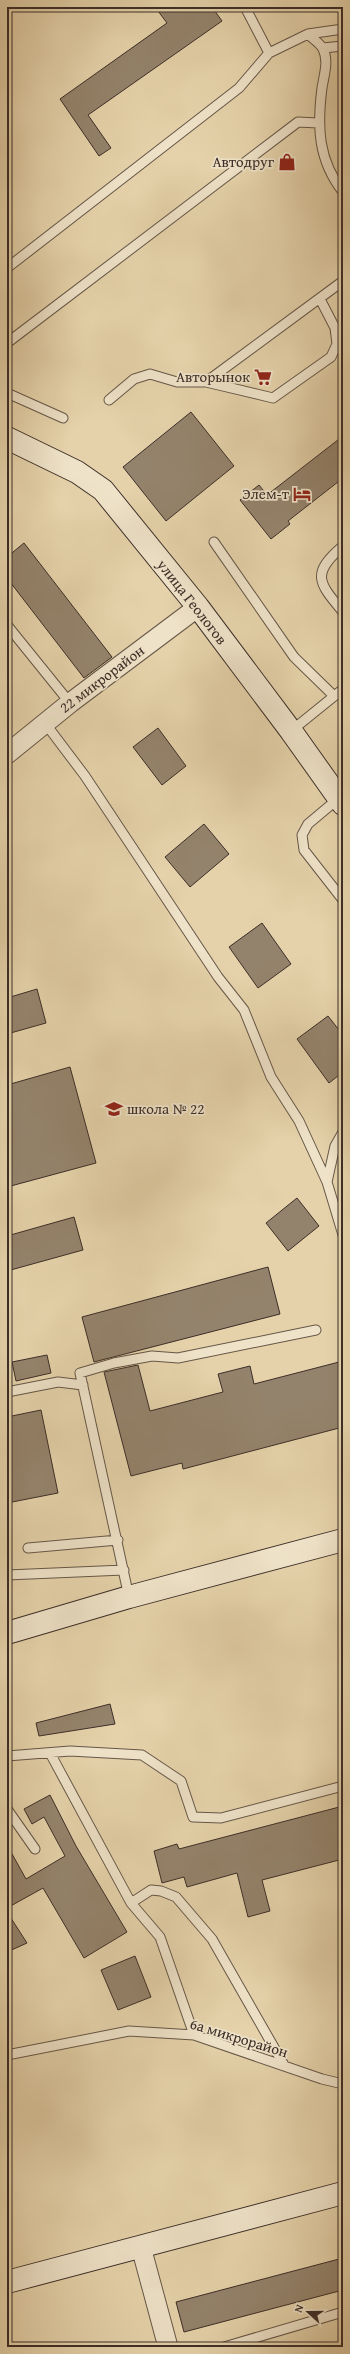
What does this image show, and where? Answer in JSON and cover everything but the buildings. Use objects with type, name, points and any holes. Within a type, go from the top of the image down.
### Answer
[{"type":"street","name":"улица Геологов","points":[[7,438],[77,472],[103,490],[198,607],[342,799]]},
{"type":"street","name":"22 микрорайон","points":[[7,754],[70,703],[198,607]]},
{"type":"street","points":[[7,1633],[129,1597],[342,1544]]},
{"type":"street","points":[[7,2282],[343,2193]]},
{"type":"street","points":[[141,2247],[168,2347]]},
{"type":"lane","points":[[245,7],[269,53]]},
{"type":"lane","points":[[7,268],[240,88],[269,53],[308,34],[343,29]]},
{"type":"lane","points":[[308,34],[323,48],[326,61],[318,123],[325,159],[331,176],[343,192]]},
{"type":"lane","points":[[323,48],[343,46]]},
{"type":"lane","points":[[7,343],[298,122],[318,123]]},
{"type":"lane","points":[[206,382],[343,281]]},
{"type":"lane","points":[[109,400],[134,379],[150,374],[177,382],[206,382],[273,398],[331,357],[337,344],[336,328],[320,299]]},
{"type":"lane","points":[[7,393],[63,418]]},
{"type":"lane","points":[[214,542],[294,657],[334,696]]},
{"type":"lane","points":[[343,546],[328,559],[321,574],[324,588],[343,612]]},
{"type":"lane","points":[[7,625],[70,703]]},
{"type":"lane","points":[[291,731],[343,689]]},
{"type":"lane","points":[[45,723],[85,776],[218,977],[244,1010],[271,1077],[299,1121],[327,1182],[343,1235]]},
{"type":"lane","points":[[342,799],[308,824],[302,835],[304,850],[343,900]]},
{"type":"lane","points":[[327,1182],[335,1146],[343,1132]]},
{"type":"lane","points":[[129,1597],[118,1540],[80,1373],[114,1363],[152,1356],[178,1358],[316,1330]]},
{"type":"lane","points":[[7,1392],[58,1382],[83,1385]]},
{"type":"lane","points":[[28,1548],[118,1540]]},
{"type":"lane","points":[[7,1575],[124,1570]]},
{"type":"lane","points":[[7,1756],[70,1751],[142,1755],[181,1781],[193,1817],[221,1818],[343,1786]]},
{"type":"lane","points":[[50,1753],[131,1903],[160,1936],[194,2035]]},
{"type":"lane","points":[[7,1809],[35,1849]]},
{"type":"lane","points":[[131,1903],[151,1890],[161,1891],[176,1898],[212,1939],[284,2065]]},
{"type":"lane","name":"6а микрорайон","points":[[7,2055],[129,2031],[194,2035],[322,2079],[343,2084]]},
{"type":"lane","points":[[224,2347],[343,2312]]},
{"type":"place","name":"Автодруг","points":[[287,162]]},
{"type":"place","name":"Авторынок","points":[[263,377]]},
{"type":"place","name":"Элем-т","points":[[302,494]]},
{"type":"place","name":"школа № 22","points":[[114,1109]]}]
